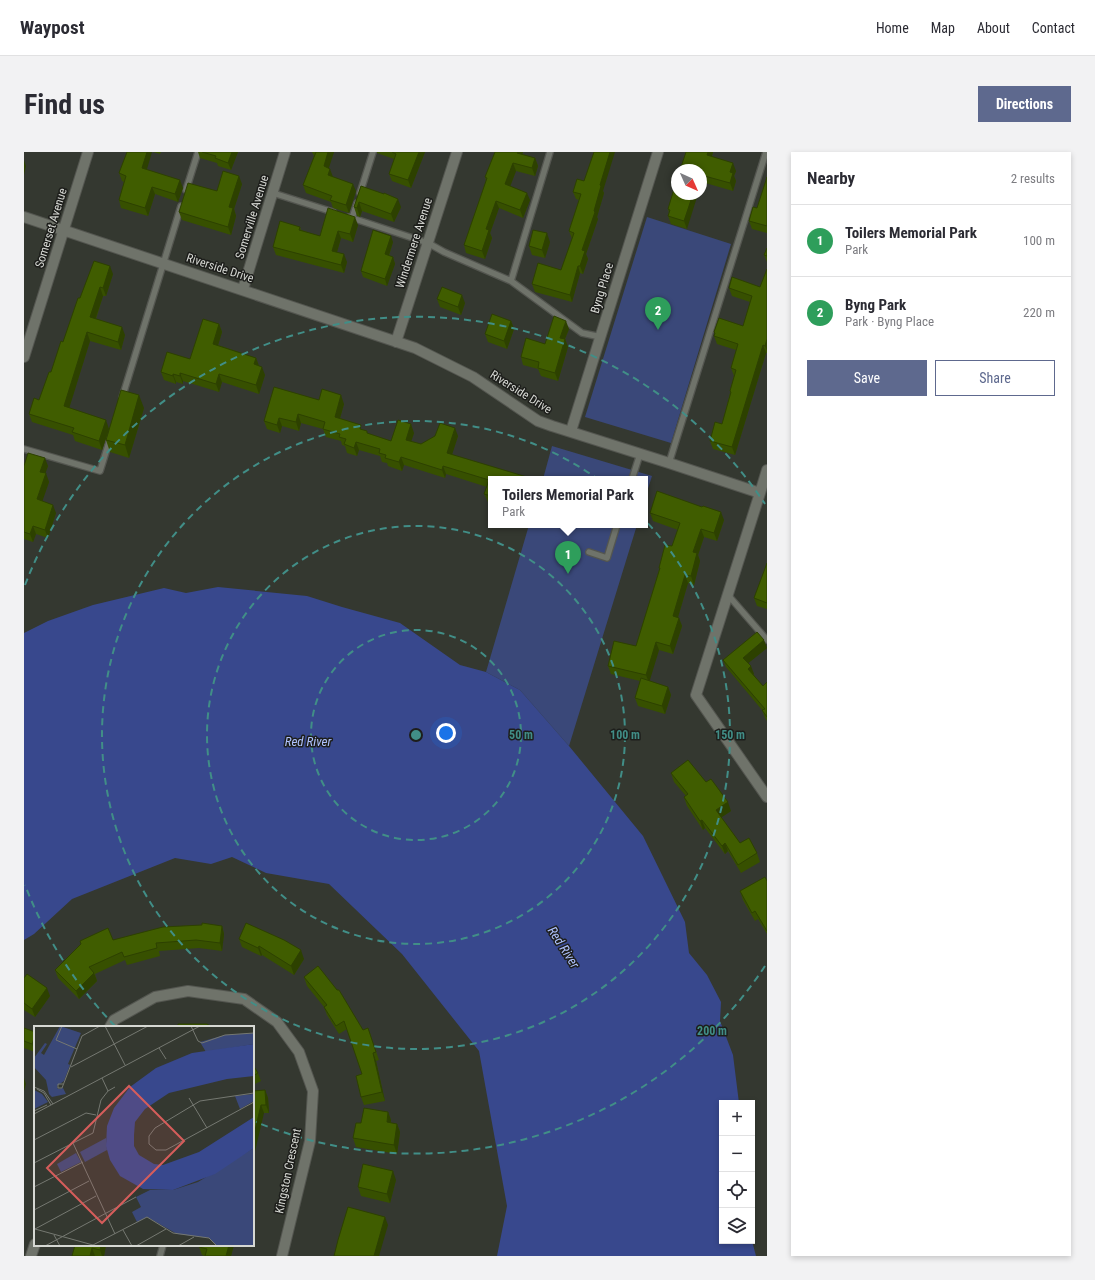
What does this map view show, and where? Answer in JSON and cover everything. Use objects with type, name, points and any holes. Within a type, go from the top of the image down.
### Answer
[{"type":"street","name":"Somerset Avenue","points":[[24,357],[88,152]]},
{"type":"street","name":"Somerville Avenue","points":[[243,289],[285,152]]},
{"type":"street","name":"Windermere Avenue","points":[[396,342],[457,152]]},
{"type":"street","name":"Byng Place","points":[[571,431],[658,152]]},
{"type":"street","name":"Riverside Drive","points":[[24,217],[243,289],[414,348],[473,377],[538,420],[552,426],[760,493]]},
{"type":"street","points":[[767,470],[696,695],[767,797]]},
{"type":"street","name":"Kingston Crescent","points":[[111,1026],[114,1020],[155,997],[188,991],[244,999],[277,1022],[299,1052],[313,1091],[310,1141],[282,1256]]},
{"type":"street","points":[[31,1256],[34,1246]]},
{"type":"lane","points":[[120,404],[198,152]]},
{"type":"lane","points":[[352,218],[373,152]]},
{"type":"lane","points":[[511,281],[550,152]]},
{"type":"lane","points":[[669,463],[766,152]]},
{"type":"lane","points":[[272,193],[338,214]]},
{"type":"lane","points":[[345,216],[428,242],[444,252],[511,281],[582,333],[601,337]]},
{"type":"lane","points":[[24,449],[100,471],[112,434]]},
{"type":"lane","points":[[633,476],[640,454]]},
{"type":"lane","points":[[589,552],[607,558],[616,528]]},
{"type":"lane","points":[[727,594],[767,640]]},
{"type":"lane","points":[[160,1256],[163,1246]]},
{"type":"shaded area","points":[[647,217],[731,244],[671,443],[585,417]]},
{"type":"shaded area","points":[[552,446],[652,476],[648,489],[648,476],[544,476]]},
{"type":"shaded area","points":[[528,528],[636,528],[569,746],[520,690],[486,672]]},
{"type":"water","name":"Red River","points":[[218,587],[307,596],[400,623],[460,665],[486,672],[520,690],[569,746],[643,836],[685,922],[689,953],[707,975],[721,1002],[720,1021],[733,1055],[739,1100],[719,1100],[719,1244],[753,1244],[756,1256],[497,1256],[507,1206],[479,1051],[402,954],[329,884],[266,873],[232,857],[211,864],[175,858],[72,899],[34,934],[24,940],[24,633],[48,621],[93,605],[164,588],[186,593]]},
{"type":"building","points":[[127,152],[147,152],[142,168],[180,180],[175,194],[152,187],[145,208],[119,200],[126,176],[119,173]]},
{"type":"building","points":[[202,152],[232,152],[228,163],[215,158],[216,156]]},
{"type":"building","points":[[316,152],[328,152],[324,166],[330,169],[328,175],[353,184],[346,205],[330,200],[332,196],[303,185]]},
{"type":"building","points":[[392,152],[419,152],[408,180],[389,174],[396,154]]},
{"type":"building","points":[[495,152],[518,152],[517,153],[535,158],[532,168],[513,163],[505,184],[527,193],[520,210],[496,201],[486,229],[489,230],[482,251],[464,245],[487,178],[485,177]]},
{"type":"building","points":[[594,152],[610,152],[600,185],[595,212],[582,250],[585,251],[580,266],[578,266],[570,295],[532,284],[538,263],[561,270],[574,233],[569,231],[581,194],[573,192],[577,179],[584,181]]},
{"type":"building","points":[[686,152],[708,152],[707,155],[733,163],[730,172],[733,173],[730,183],[707,177],[707,164],[682,164]]},
{"type":"building","points":[[223,171],[239,176],[229,207],[233,208],[228,227],[179,212],[188,183],[217,191]]},
{"type":"building","points":[[767,177],[767,226],[749,221],[753,207],[757,208]]},
{"type":"building","points":[[361,186],[398,199],[391,214],[359,202],[357,208],[354,207]]},
{"type":"building","points":[[671,199],[691,200],[684,221],[668,216],[670,210],[668,209]]},
{"type":"building","points":[[328,208],[355,217],[350,234],[338,231],[332,251],[344,254],[341,265],[273,247],[280,221],[300,227],[299,230],[320,236]]},
{"type":"building","points":[[373,230],[391,236],[385,254],[393,257],[385,279],[361,271]]},
{"type":"building","points":[[533,230],[547,233],[542,250],[529,246]]},
{"type":"building","points":[[767,248],[767,256],[764,255]]},
{"type":"building","points":[[94,261],[110,266],[103,288],[100,287],[90,317],[122,327],[118,342],[87,332],[64,406],[106,420],[99,441],[72,432],[74,428],[29,414],[34,398],[39,400],[49,372],[51,372],[61,341],[63,342],[78,298],[80,298]]},
{"type":"building","points":[[767,269],[767,339],[765,346],[763,345],[732,447],[710,441],[715,422],[722,424],[736,370],[731,368],[738,344],[714,336],[714,332],[719,318],[743,326],[752,296],[729,288],[732,277],[760,287]]},
{"type":"building","points":[[442,287],[462,295],[458,307],[437,299]]},
{"type":"building","points":[[492,314],[511,321],[504,341],[485,334]]},
{"type":"building","points":[[554,316],[566,321],[560,338],[565,339],[555,373],[538,368],[539,362],[521,357],[526,338],[545,344]]},
{"type":"building","points":[[203,319],[219,324],[213,344],[256,358],[254,364],[262,367],[256,385],[219,374],[216,384],[180,373],[180,376],[173,374],[173,376],[161,372],[167,352],[190,359]]},
{"type":"building","points":[[274,387],[319,400],[322,389],[341,395],[335,417],[361,425],[360,429],[367,431],[367,433],[391,441],[398,420],[411,424],[406,440],[421,444],[435,436],[440,423],[455,428],[447,453],[524,476],[488,476],[488,480],[443,466],[442,470],[401,457],[399,462],[385,458],[386,455],[379,453],[380,449],[356,442],[354,448],[344,444],[346,439],[339,437],[340,434],[323,429],[325,422],[298,414],[296,422],[279,418],[277,425],[264,421]]},
{"type":"building","points":[[121,390],[139,395],[125,445],[106,440]]},
{"type":"building","points":[[28,453],[45,458],[40,472],[46,473],[37,499],[53,505],[45,530],[33,526],[30,534],[24,532],[24,466]]},
{"type":"building","points":[[488,483],[488,495],[484,494]]},
{"type":"building","points":[[657,491],[721,512],[714,533],[701,529],[693,552],[697,553],[691,576],[685,575],[673,616],[679,618],[670,646],[656,642],[646,675],[608,666],[614,641],[636,646],[660,568],[665,545],[672,546],[680,523],[650,513]]},
{"type":"building","points":[[767,563],[767,603],[754,598]]},
{"type":"building","points":[[757,632],[764,640],[743,658],[751,666],[748,669],[763,686],[767,682],[767,717],[762,710],[765,709],[723,660]]},
{"type":"building","points":[[641,678],[668,687],[662,706],[635,698]]},
{"type":"building","points":[[688,760],[706,782],[711,779],[728,802],[716,810],[740,843],[749,838],[757,853],[738,865],[725,843],[722,846],[702,820],[700,821],[684,797],[688,794],[671,773]]},
{"type":"building","points":[[765,877],[767,881],[767,931],[755,911],[752,913],[740,891]]},
{"type":"building","points":[[202,923],[222,926],[220,943],[196,940],[156,943],[157,948],[124,957],[122,952],[89,967],[94,973],[76,991],[55,970],[81,944],[80,941],[108,928],[113,940],[163,927],[202,925]]},
{"type":"building","points":[[246,923],[284,940],[301,950],[291,966],[259,946],[258,948],[239,939]]},
{"type":"building","points":[[318,966],[337,990],[339,990],[363,1030],[368,1028],[376,1052],[373,1053],[382,1092],[361,1097],[356,1076],[362,1074],[344,1021],[336,1026],[324,1007],[327,1005],[304,977]]},
{"type":"building","points":[[27,974],[47,988],[32,1009],[24,1003],[24,978]]},
{"type":"building","points":[[178,1024],[207,1024],[210,1026],[178,1026]]},
{"type":"building","points":[[24,1028],[34,1032],[32,1044],[24,1041]]},
{"type":"building","points":[[254,1067],[258,1073],[254,1075]]},
{"type":"building","points":[[265,1090],[266,1105],[261,1105],[254,1135],[254,1091]]},
{"type":"building","points":[[364,1108],[388,1112],[387,1122],[397,1124],[394,1145],[353,1138],[356,1123],[361,1123]]},
{"type":"building","points":[[363,1164],[393,1171],[387,1194],[358,1187]]},
{"type":"building","points":[[348,1207],[385,1217],[374,1256],[334,1256]]},
{"type":"building","points":[[75,1246],[101,1246],[100,1250],[92,1248],[90,1256],[72,1256]]},
{"type":"building","points":[[229,1246],[226,1256],[205,1256],[207,1249],[199,1247]]},
{"type":"place","name":"Byng Park","points":[[658,330]]},
{"type":"place","name":"Toilers Memorial Park","points":[[568,574]]}]
